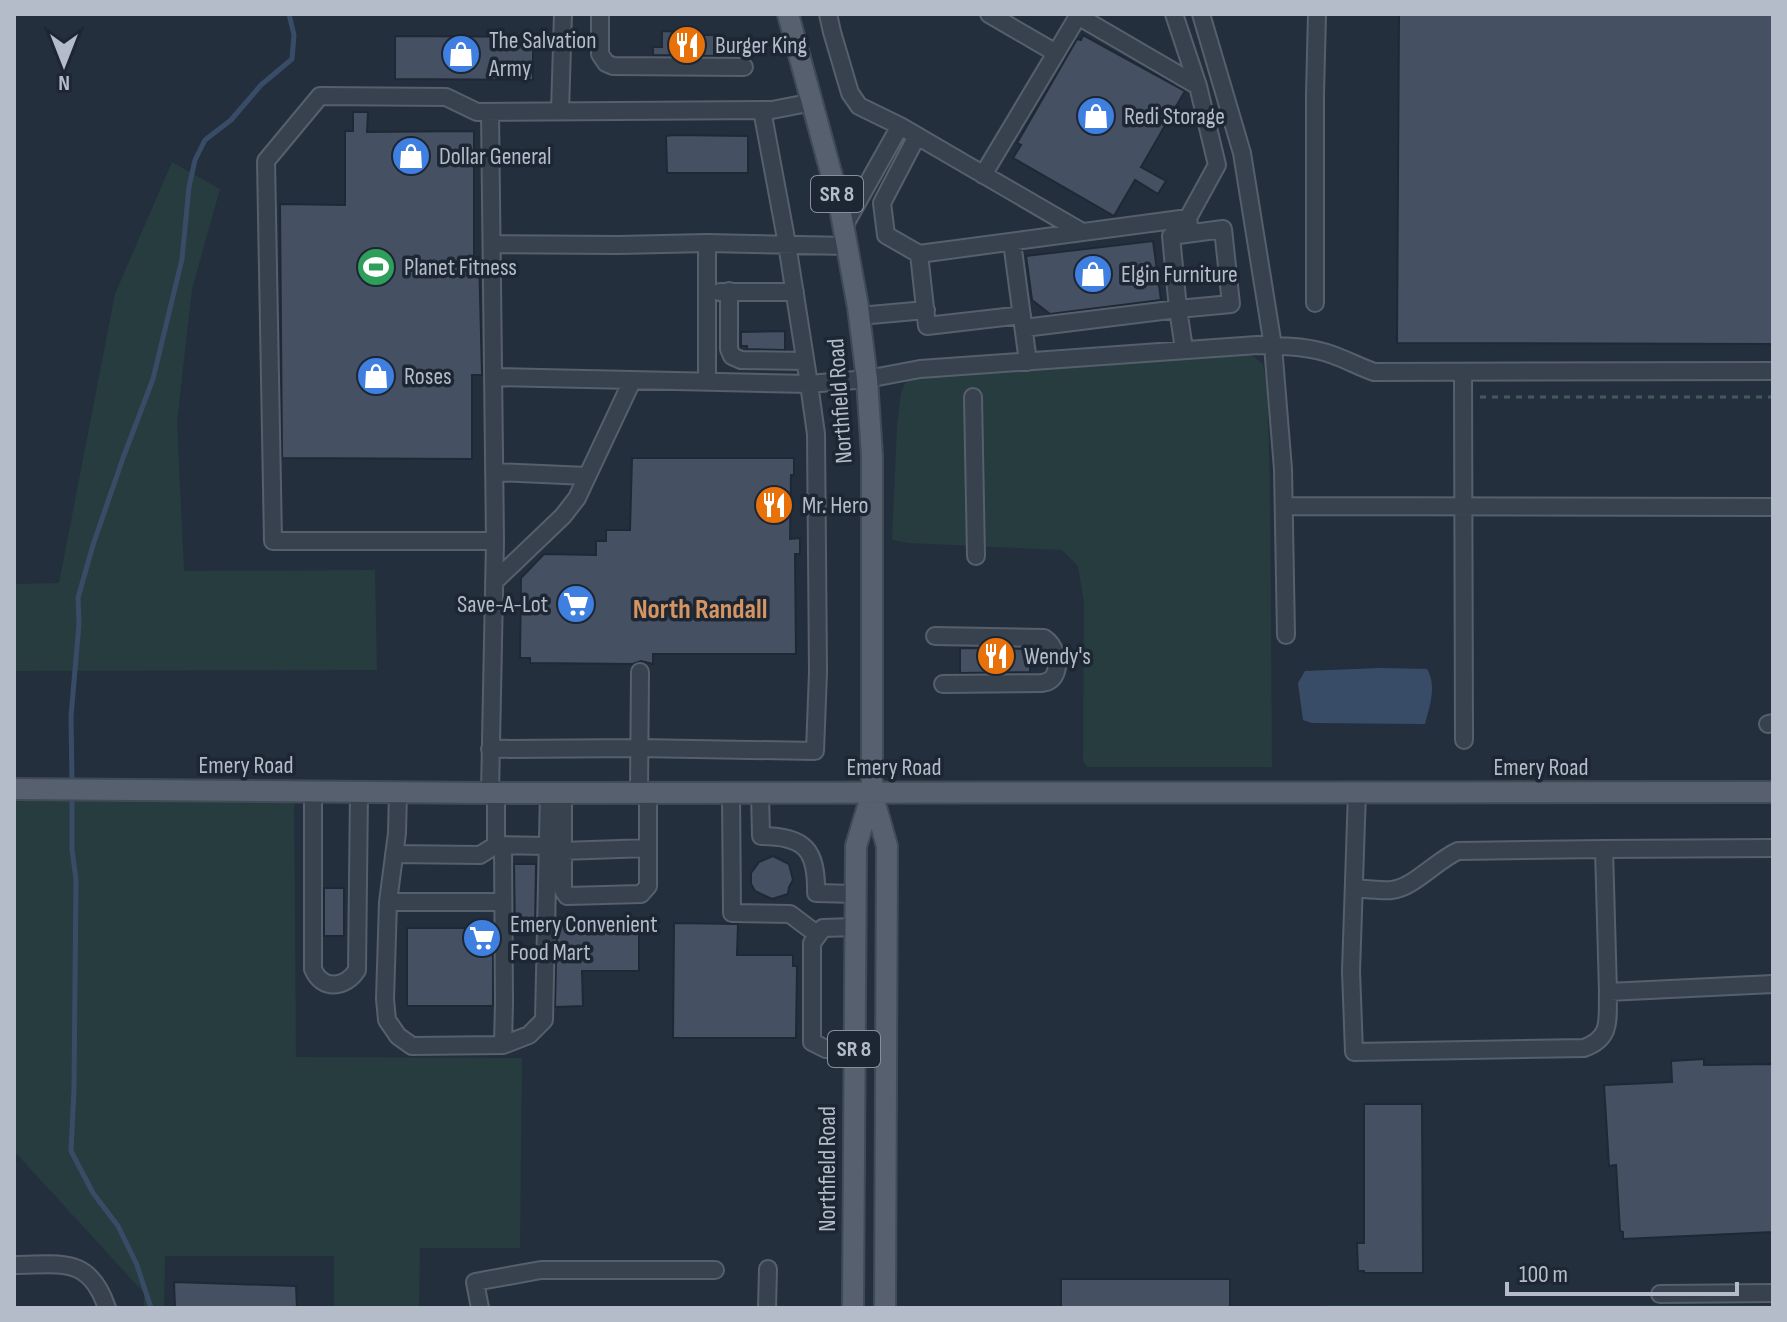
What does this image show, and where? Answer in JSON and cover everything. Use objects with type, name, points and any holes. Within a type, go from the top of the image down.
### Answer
[{"type":"main road","name":"Northfield Road","points":[[788,14],[830,165],[846,236],[867,379],[872,456],[872,793],[887,846],[885,1308]]},
{"type":"main road","name":"Emery Road","points":[[14,789],[493,793],[1773,792]]},
{"type":"main road","name":"Northfield Road","points":[[853,1308],[856,846],[872,793]]},
{"type":"main road","points":[[854,1054],[886,1058]]},
{"type":"lane","points":[[560,111],[563,14]]},
{"type":"lane","points":[[600,14],[600,54],[606,63],[613,66],[744,67]]},
{"type":"lane","points":[[828,14],[850,93],[859,106],[900,126],[1082,232]]},
{"type":"lane","points":[[989,14],[1056,53]]},
{"type":"lane","points":[[1174,14],[1198,86],[1217,165],[1189,226],[1171,236],[1184,349]]},
{"type":"lane","points":[[1201,14],[1242,153],[1273,346],[1283,469],[1286,635]]},
{"type":"lane","points":[[1315,303],[1317,14]]},
{"type":"lane","points":[[983,175],[1078,16],[1198,86]]},
{"type":"lane","points":[[495,541],[273,541],[266,161],[320,96],[446,97],[477,112],[772,110],[813,102]]},
{"type":"lane","points":[[490,749],[815,751],[818,672],[816,434],[787,244],[762,110]]},
{"type":"lane","points":[[490,112],[495,541],[490,749],[499,845],[503,1045]]},
{"type":"lane","points":[[492,244],[707,243],[816,247],[846,236],[900,126]]},
{"type":"lane","points":[[917,136],[882,203],[886,235],[919,254],[1082,232],[1189,226],[1223,229],[1231,304],[1023,322],[927,326],[919,254]]},
{"type":"lane","points":[[1012,242],[1028,362]]},
{"type":"lane","points":[[707,243],[707,381]]},
{"type":"lane","points":[[729,291],[729,349],[732,356],[741,360],[805,361]]},
{"type":"lane","points":[[708,292],[795,292]]},
{"type":"lane","points":[[859,316],[926,310]]},
{"type":"lane","points":[[493,377],[809,384],[867,379],[920,369],[1257,345],[1306,348],[1374,372],[1773,371]]},
{"type":"lane","points":[[1463,372],[1464,740]]},
{"type":"lane","points":[[494,582],[563,516],[577,498],[632,381]]},
{"type":"lane","points":[[973,397],[976,556]]},
{"type":"lane","points":[[494,472],[587,476]]},
{"type":"lane","points":[[1284,506],[1773,507]]},
{"type":"lane","points":[[935,636],[1044,638],[1055,649],[1054,676],[1042,683],[943,684]]},
{"type":"lane","points":[[555,848],[563,890],[567,896],[641,894],[648,886],[648,848],[638,748],[640,672]]},
{"type":"lane","points":[[313,791],[313,969],[324,983],[339,984],[351,979],[357,970],[359,792]]},
{"type":"lane","points":[[398,792],[397,833],[388,902],[385,999],[387,1020],[398,1036],[412,1046],[503,1045],[529,1035],[544,1020],[556,793]]},
{"type":"lane","points":[[1357,792],[1351,971],[1354,1052],[1584,1048],[1601,1040],[1606,1032],[1608,992],[1604,849]]},
{"type":"lane","points":[[731,793],[732,913],[790,914],[818,935]]},
{"type":"lane","points":[[760,793],[761,836],[780,836],[803,846],[815,863],[816,893],[856,894]]},
{"type":"lane","points":[[394,854],[480,855],[499,845],[648,848]]},
{"type":"lane","points":[[1354,888],[1393,890],[1404,887],[1444,857],[1458,851],[1773,848]]},
{"type":"lane","points":[[388,902],[495,902]]},
{"type":"lane","points":[[854,1054],[826,1049],[812,1042],[812,943],[823,928],[855,927]]},
{"type":"lane","points":[[1608,992],[1773,984]]},
{"type":"lane","points":[[14,1265],[74,1266],[87,1273],[107,1308]]},
{"type":"lane","points":[[767,1308],[768,1269]]},
{"type":"lane","points":[[480,1308],[475,1282],[541,1270],[715,1270]]},
{"type":"lane","points":[[1660,1294],[1773,1293]]},
{"type":"path","points":[[1480,397],[1773,397]]},
{"type":"green space","points":[[172,162],[220,189],[192,289],[177,422],[184,571],[375,570],[377,670],[14,671],[14,584],[59,583],[115,294]]},
{"type":"green space","points":[[1240,351],[1263,364],[1267,387],[1272,767],[1087,767],[1083,761],[1084,603],[1078,566],[1062,550],[892,540],[901,393],[906,381],[917,378]]},
{"type":"green space","points":[[14,788],[294,791],[296,1057],[522,1058],[520,1248],[420,1248],[419,1308],[334,1308],[334,1256],[165,1256],[164,1308],[144,1308],[144,1293],[14,1151]]},
{"type":"green space","points":[[1329,1305],[1773,1305],[1773,1308],[1314,1308]]},
{"type":"water","points":[[1427,669],[1432,689],[1425,724],[1312,723],[1303,720],[1298,683],[1305,671]]},
{"type":"building","points":[[1399,14],[1773,14],[1773,344],[1397,343]]},
{"type":"building","points":[[697,30],[697,35],[714,35],[714,56],[653,55],[653,47],[662,47],[662,31]]},
{"type":"building","points":[[1083,35],[1185,91],[1141,167],[1166,181],[1158,194],[1135,180],[1114,216],[1013,158],[1021,145],[1017,143],[1077,39],[1081,40]]},
{"type":"building","points":[[395,36],[533,37],[533,80],[395,79]]},
{"type":"building","points":[[353,112],[368,112],[367,132],[474,131],[474,258],[479,257],[482,375],[472,375],[472,459],[282,458],[280,204],[345,205],[345,131],[353,131]]},
{"type":"building","points":[[666,136],[748,136],[748,173],[667,173]]},
{"type":"building","points":[[1153,241],[1161,300],[1050,314],[1032,300],[1026,256]]},
{"type":"building","points":[[785,331],[785,350],[747,349],[747,346],[741,346],[741,332]]},
{"type":"building","points":[[632,458],[794,458],[790,539],[800,538],[800,554],[795,554],[796,654],[653,654],[653,664],[641,661],[633,664],[530,663],[530,658],[520,658],[521,578],[544,554],[596,555],[596,541],[606,541],[606,530],[630,530]]},
{"type":"building","points":[[960,648],[1030,649],[1030,672],[960,673]]},
{"type":"building","points":[[773,856],[789,864],[793,880],[788,894],[772,899],[755,891],[751,873],[759,862]]},
{"type":"building","points":[[514,864],[536,864],[535,926],[530,926],[530,935],[515,935]]},
{"type":"building","points":[[324,888],[344,888],[344,936],[324,936]]},
{"type":"building","points":[[639,919],[639,971],[582,971],[583,1006],[555,1007],[557,920]]},
{"type":"building","points":[[674,923],[738,924],[737,955],[793,955],[793,966],[797,966],[796,1038],[673,1038]]},
{"type":"building","points":[[407,928],[493,928],[493,1006],[407,1006]]},
{"type":"building","points":[[1704,1059],[1704,1065],[1773,1064],[1773,1232],[1623,1239],[1616,1165],[1609,1166],[1604,1085],[1672,1082],[1671,1061]]},
{"type":"building","points":[[1364,1104],[1422,1104],[1423,1273],[1358,1271],[1357,1243],[1364,1243]]},
{"type":"building","points":[[1061,1279],[1230,1279],[1230,1308],[1061,1308]]},
{"type":"building","points":[[174,1282],[296,1286],[297,1308],[175,1308]]},
{"type":"waterway","points":[[72,784],[71,716],[79,624],[78,598],[93,545],[153,379],[182,259],[189,187],[195,160],[205,140],[231,120],[261,85],[292,59],[294,35],[289,14]]},
{"type":"waterway","points":[[72,794],[72,850],[76,879],[71,1151],[93,1193],[118,1226],[137,1265],[151,1308]]},
{"type":"place","name":"Burger King","points":[[687,45]]},
{"type":"place","name":"The Salvation Army","points":[[461,54]]},
{"type":"place","name":"Redi Storage","points":[[1096,116]]},
{"type":"place","name":"Dollar General","points":[[411,156]]},
{"type":"place","name":"Planet Fitness","points":[[376,267]]},
{"type":"place","name":"Elgin Furniture","points":[[1093,274]]},
{"type":"place","name":"Roses","points":[[376,376]]},
{"type":"place","name":"Mr. Hero","points":[[774,505]]},
{"type":"place","name":"Save-A-Lot","points":[[576,604]]},
{"type":"place","name":"Wendy's","points":[[996,656]]},
{"type":"place","name":"Emery Convenient Food Mart","points":[[482,938]]},
{"type":"district","name":"North Randall","points":[[700,609]]}]
